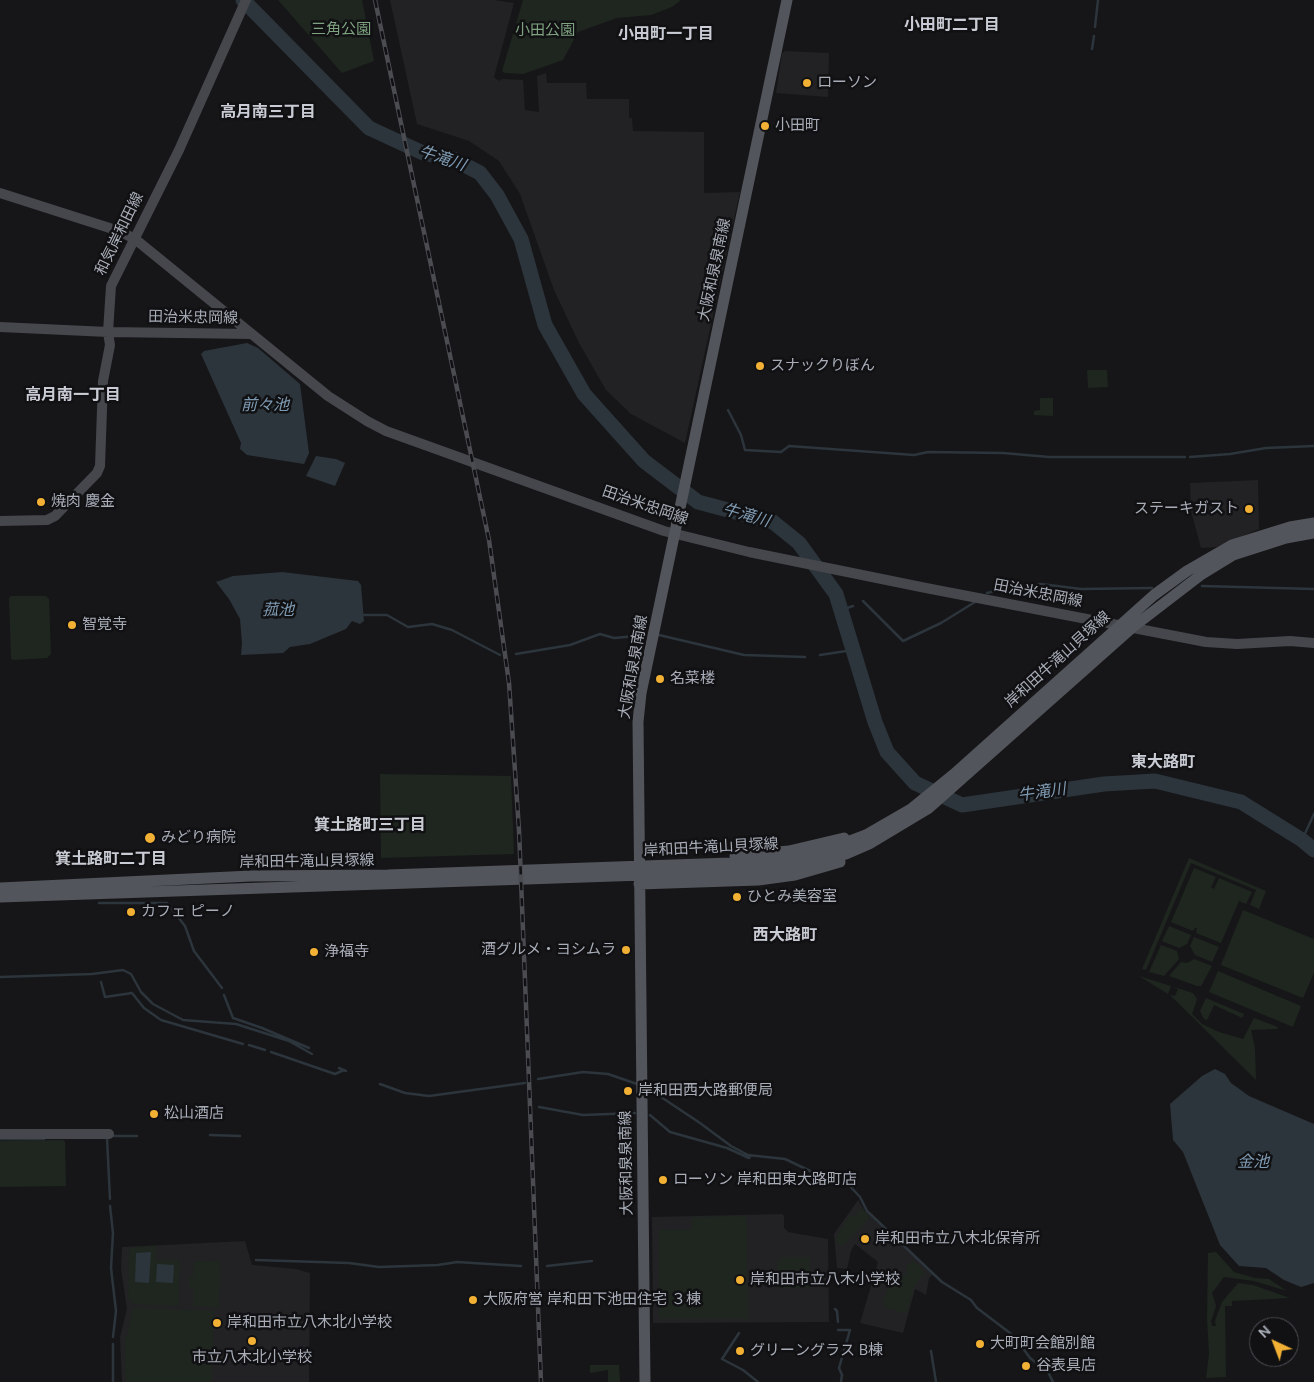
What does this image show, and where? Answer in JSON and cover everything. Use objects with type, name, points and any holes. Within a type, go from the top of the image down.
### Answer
[{"type":"main road","name":"和気岸和田線","points":[[0,521],[47,520],[56,516],[96,473],[100,466],[103,382],[110,345],[108,332],[110,286],[179,150],[246,0]]},
{"type":"main road","name":"大阪和泉泉南線","points":[[645,1382],[638,722],[641,693],[787,0]]},
{"type":"main road","points":[[0,193],[119,231],[134,239],[252,334]]},
{"type":"main road","name":"田治米忠岡線","points":[[0,327],[108,332],[252,334],[350,412],[386,431],[675,534],[779,558],[1206,642],[1237,644],[1290,641],[1314,643]]},
{"type":"main road","name":"岸和田牛滝山貝塚線","points":[[959,776],[1120,624],[1187,570],[1232,545],[1290,527],[1314,523]]},
{"type":"main road","name":"岸和田牛滝山貝塚線","points":[[0,897],[759,866],[867,840],[924,805],[1134,627],[1189,583],[1233,555],[1286,538],[1314,533]]},
{"type":"main road","points":[[638,858],[723,857],[789,851],[844,838],[867,840]]},
{"type":"main road","points":[[639,884],[758,880],[795,875],[849,859],[867,840]]},
{"type":"main road","name":"岸和田牛滝山貝塚線","points":[[0,888],[251,876],[388,880]]},
{"type":"main road","points":[[0,1134],[109,1134]]},
{"type":"shaded area","points":[[390,0],[494,0],[514,3],[494,77],[499,81],[502,79],[523,80],[525,110],[539,112],[537,76],[546,73],[547,83],[586,83],[587,99],[629,99],[629,118],[632,118],[633,131],[704,132],[704,193],[740,192],[685,443],[631,414],[606,390],[579,343],[554,290],[520,194],[499,161],[469,141],[417,124]]},
{"type":"shaded area","points":[[785,51],[829,53],[828,97],[776,93],[782,53]]},
{"type":"shaded area","points":[[1258,480],[1259,529],[1216,547],[1201,548],[1191,511],[1190,483]]},
{"type":"shaded area","points":[[858,1200],[865,1211],[933,1274],[929,1278],[926,1295],[915,1289],[903,1333],[860,1323],[878,1262],[855,1244],[851,1251],[847,1269],[837,1268],[834,1234]]},
{"type":"shaded area","name":"岸和田市立八木小学校","points":[[782,1214],[784,1216],[784,1228],[788,1232],[828,1239],[829,1322],[653,1323],[652,1217]]},
{"type":"shaded area","name":"岸和田市立八木北小学校","points":[[245,1241],[252,1265],[296,1269],[310,1273],[309,1382],[122,1382],[120,1337],[127,1309],[121,1269],[122,1247]]},
{"type":"green space","name":"三角公園","points":[[278,0],[362,0],[374,61],[342,73]]},
{"type":"green space","name":"小田公園","points":[[523,0],[681,0],[672,7],[651,15],[617,18],[578,32],[563,60],[523,74],[505,73],[502,71]]},
{"type":"green space","points":[[1087,370],[1107,370],[1108,387],[1088,388]]},
{"type":"green space","points":[[1040,398],[1053,398],[1053,416],[1034,415],[1034,411],[1040,410]]},
{"type":"green space","points":[[11,596],[46,596],[49,599],[51,654],[47,658],[13,660],[11,658],[9,598]]},
{"type":"green space","points":[[380,774],[511,776],[514,854],[381,858]]},
{"type":"green space","points":[[1189,858],[1266,891],[1259,909],[1250,905],[1256,890],[1191,863],[1146,970],[1142,969]]},
{"type":"green space","points":[[1194,868],[1216,877],[1211,887],[1214,889],[1219,878],[1252,892],[1246,904],[1239,901],[1221,943],[1196,933],[1197,928],[1193,931],[1171,922]]},
{"type":"green space","points":[[1243,910],[1314,939],[1314,973],[1303,998],[1221,965]]},
{"type":"green space","points":[[1169,926],[1191,935],[1187,944],[1179,948],[1162,941]]},
{"type":"green space","points":[[1194,937],[1219,947],[1212,962],[1195,955],[1190,946]]},
{"type":"green space","points":[[1161,945],[1177,951],[1179,959],[1164,976],[1149,972]]},
{"type":"green space","points":[[1194,959],[1212,966],[1201,986],[1169,976],[1181,962],[1187,963]]},
{"type":"green space","points":[[1218,971],[1301,1006],[1293,1027],[1209,992]]},
{"type":"green space","points":[[1139,976],[1171,986],[1168,994]]},
{"type":"green space","points":[[1172,986],[1193,993],[1197,999],[1192,1014],[1202,1024],[1219,1032],[1243,1039],[1254,1018],[1278,1027],[1277,1029],[1251,1030],[1255,1048],[1256,1080],[1170,995],[1175,996],[1178,989]]},
{"type":"green space","points":[[1206,998],[1244,1014],[1242,1018],[1214,1005],[1207,1020],[1204,1019],[1200,1011]]},
{"type":"green space","points":[[63,1140],[65,1142],[66,1186],[0,1187],[0,1141]]},
{"type":"green space","points":[[862,1208],[870,1217],[842,1246],[836,1242],[837,1236],[851,1214],[855,1217]]},
{"type":"green space","points":[[746,1216],[748,1319],[659,1319],[659,1230],[691,1230],[692,1217]]},
{"type":"green space","points":[[156,1246],[155,1260],[180,1260],[178,1306],[133,1304],[133,1300],[128,1300],[129,1248]]},
{"type":"green space","points":[[1216,1252],[1234,1272],[1255,1278],[1269,1279],[1287,1291],[1254,1281],[1224,1277],[1212,1293],[1216,1306],[1211,1321],[1212,1326],[1216,1326],[1215,1321],[1222,1302],[1238,1283],[1253,1285],[1290,1298],[1232,1301],[1232,1306],[1225,1306],[1226,1377],[1206,1378],[1209,1354],[1207,1319],[1208,1253]]},
{"type":"green space","points":[[781,1257],[810,1257],[810,1288],[778,1288],[777,1261],[781,1261]]},
{"type":"green space","points":[[913,1260],[925,1272],[914,1287],[906,1314],[886,1308],[883,1303],[891,1279],[894,1281],[903,1277],[907,1272],[905,1268]]},
{"type":"green space","points":[[194,1261],[220,1262],[219,1307],[193,1306],[193,1288],[189,1288],[189,1277],[193,1277]]},
{"type":"green space","points":[[133,1308],[214,1311],[212,1382],[126,1382],[125,1344]]},
{"type":"green space","points":[[590,1365],[619,1365],[620,1382],[608,1382],[608,1370],[590,1373]]},
{"type":"water","name":"前々池","points":[[247,343],[258,348],[300,384],[309,453],[304,464],[247,455],[240,449],[241,443],[201,354],[204,351]]},
{"type":"water","points":[[316,456],[336,459],[345,463],[335,486],[306,476]]},
{"type":"water","name":"菰池","points":[[282,572],[358,581],[361,585],[364,621],[360,624],[352,621],[346,629],[310,644],[290,647],[283,653],[241,655],[240,619],[229,599],[216,582],[233,576]]},
{"type":"water","name":"金池","points":[[1215,1069],[1225,1074],[1231,1083],[1249,1096],[1314,1124],[1314,1283],[1301,1287],[1284,1280],[1266,1268],[1239,1266],[1220,1245],[1183,1152],[1173,1140],[1170,1104],[1202,1076]]},
{"type":"water","points":[[151,1252],[149,1283],[135,1282],[136,1253]]},
{"type":"water","points":[[157,1264],[174,1265],[173,1283],[156,1282]]},
{"type":"waterway","name":"牛滝川","points":[[243,0],[369,128],[423,153],[453,159],[480,173],[497,195],[521,239],[545,325],[584,394],[644,461],[698,502],[773,522],[799,543],[836,594],[875,722],[887,752],[915,783],[962,805],[1104,784],[1155,781],[1241,802],[1302,840],[1314,850]]},
{"type":"waterway","points":[[1095,27],[1098,0]]},
{"type":"waterway","points":[[1092,49],[1094,36]]},
{"type":"waterway","points":[[728,410],[741,435],[745,450],[781,452],[789,446],[914,455],[928,452],[1003,453],[1049,457],[1185,457]]},
{"type":"waterway","points":[[1190,457],[1230,454],[1266,448],[1314,446]]},
{"type":"waterway","points":[[987,593],[1014,586],[1041,584],[1081,589],[1152,588]]},
{"type":"waterway","points":[[1202,586],[1314,589]]},
{"type":"waterway","points":[[863,601],[903,641],[941,623],[975,602]]},
{"type":"waterway","points":[[841,610],[853,606]]},
{"type":"waterway","points":[[363,615],[387,615],[408,627],[432,624],[452,630],[500,655]]},
{"type":"waterway","points":[[516,654],[570,645],[600,634],[614,638],[648,635]]},
{"type":"waterway","points":[[659,635],[744,655],[805,657]]},
{"type":"waterway","points":[[820,655],[853,650]]},
{"type":"waterway","points":[[1302,840],[1314,814]]},
{"type":"waterway","points":[[99,903],[167,903],[185,926],[194,951],[222,988]]},
{"type":"waterway","points":[[0,977],[92,974],[123,970],[131,974],[141,992],[153,1004],[183,1020],[236,1024],[289,1041],[312,1054]]},
{"type":"waterway","points":[[101,982],[105,997],[132,993],[144,1008],[161,1020],[243,1044]]},
{"type":"waterway","points":[[224,995],[233,1018],[309,1048]]},
{"type":"waterway","points":[[249,1045],[265,1050]]},
{"type":"waterway","points":[[271,1052],[335,1074],[344,1070]]},
{"type":"waterway","points":[[339,1068],[346,1071]]},
{"type":"waterway","points":[[538,1079],[583,1072],[608,1074],[637,1084]]},
{"type":"waterway","points":[[380,1084],[405,1093],[429,1096],[525,1083]]},
{"type":"waterway","points":[[649,1089],[731,1146],[748,1155],[785,1159],[825,1178],[846,1182],[860,1197],[867,1211],[942,1282],[971,1300],[977,1308],[1014,1336],[1030,1358],[1048,1372],[1053,1382]]},
{"type":"waterway","points":[[539,1107],[583,1115],[635,1113]]},
{"type":"waterway","points":[[650,1115],[670,1132],[727,1148],[749,1158],[751,1155]]},
{"type":"waterway","points":[[210,1135],[240,1136]]},
{"type":"waterway","points":[[111,1136],[137,1136]]},
{"type":"waterway","points":[[107,1138],[110,1199]]},
{"type":"waterway","points":[[0,1139],[44,1139]]},
{"type":"waterway","points":[[110,1206],[113,1233],[111,1268],[116,1311],[113,1337]]},
{"type":"waterway","points":[[256,1260],[349,1263],[379,1267],[438,1265],[457,1262],[521,1266]]},
{"type":"waterway","points":[[547,1266],[592,1261]]},
{"type":"waterway","points":[[835,1309],[838,1322]]},
{"type":"waterway","points":[[838,1330],[850,1330],[839,1368],[842,1375],[841,1382]]},
{"type":"waterway","points":[[739,1333],[722,1359],[743,1370],[758,1382]]},
{"type":"waterway","points":[[113,1344],[113,1382]]},
{"type":"waterway","points":[[931,1351],[936,1382]]},
{"type":"railway","points":[[375,0],[489,540],[509,683],[519,830],[541,1382]]},
{"type":"place","name":"ローソン","points":[[807,83]]},
{"type":"place","name":"小田町","points":[[765,126]]},
{"type":"place","name":"スナックりぼん","points":[[760,366]]},
{"type":"place","name":"焼肉 慶金","points":[[41,502]]},
{"type":"place","name":"ステーキガスト","points":[[1249,509]]},
{"type":"place","name":"智覚寺","points":[[72,625]]},
{"type":"place","name":"名菜楼","points":[[660,679]]},
{"type":"place","name":"みどり病院","points":[[150,838]]},
{"type":"place","name":"ひとみ美容室","points":[[737,897]]},
{"type":"place","name":"カフェ ピーノ","points":[[131,912]]},
{"type":"place","name":"酒グルメ・ヨシムラ","points":[[626,950]]},
{"type":"place","name":"浄福寺","points":[[314,952]]},
{"type":"place","name":"岸和田西大路郵便局","points":[[628,1091]]},
{"type":"place","name":"松山酒店","points":[[154,1114]]},
{"type":"place","name":"ローソン 岸和田東大路町店","points":[[663,1180]]},
{"type":"place","name":"岸和田市立八木北保育所","points":[[865,1239]]},
{"type":"place","name":"岸和田市立八木小学校","points":[[740,1280]]},
{"type":"place","name":"大阪府営 岸和田下池田住宅 ３棟","points":[[473,1300]]},
{"type":"place","name":"岸和田市立八木北小学校","points":[[217,1323]]},
{"type":"place","name":"市立八木北小学校","points":[[252,1341]]},
{"type":"place","name":"大町町会館別館","points":[[980,1344]]},
{"type":"place","name":"グリーングラス B棟","points":[[740,1351]]},
{"type":"place","name":"谷表具店","points":[[1026,1366]]},
{"type":"district","name":"小田町二丁目","points":[[952,26]]},
{"type":"district","name":"小田町一丁目","points":[[666,35]]},
{"type":"district","name":"高月南三丁目","points":[[268,113]]},
{"type":"district","name":"高月南一丁目","points":[[73,396]]},
{"type":"district","name":"東大路町","points":[[1163,763]]},
{"type":"district","name":"箕土路町三丁目","points":[[370,826]]},
{"type":"district","name":"箕土路町二丁目","points":[[111,860]]},
{"type":"district","name":"西大路町","points":[[785,936]]}]
